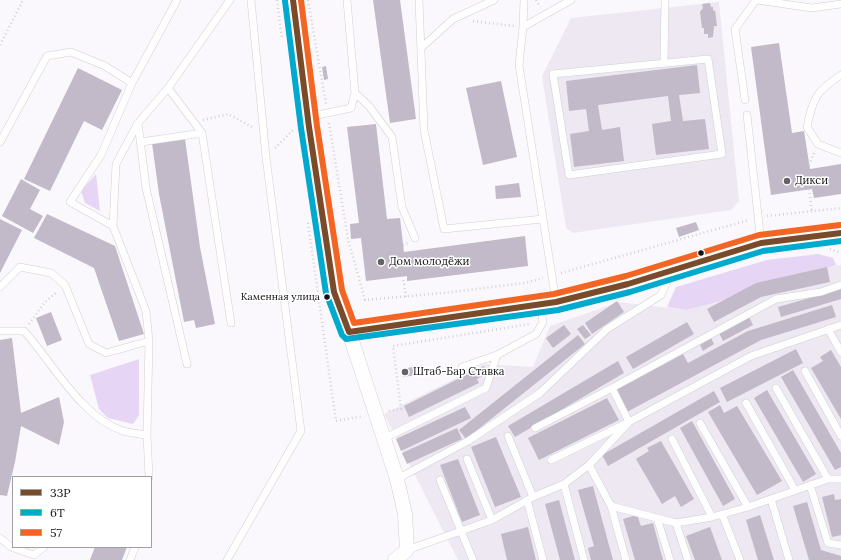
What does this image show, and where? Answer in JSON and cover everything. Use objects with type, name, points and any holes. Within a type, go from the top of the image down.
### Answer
[{"type":"street","points":[[293,0],[308,117],[334,292],[371,397],[383,440],[397,479],[405,514],[407,550],[395,560]]},
{"type":"street","points":[[349,332],[556,302],[628,284],[761,243],[841,233]]},
{"type":"lane","points":[[113,226],[70,202],[101,155],[132,83],[177,0]]},
{"type":"lane","points":[[149,476],[147,436],[149,341],[146,312],[113,226],[116,164],[138,123],[168,88],[230,0]]},
{"type":"lane","points":[[227,560],[300,430],[266,157],[251,0]]},
{"type":"lane","points":[[308,117],[351,108],[355,93],[347,0]]},
{"type":"lane","points":[[419,0],[424,130],[444,229],[543,219]]},
{"type":"lane","points":[[421,48],[453,19],[494,0]]},
{"type":"lane","points":[[524,0],[519,65],[556,302]]},
{"type":"lane","points":[[523,27],[571,0]]},
{"type":"lane","points":[[664,63],[665,0]]},
{"type":"lane","points":[[745,100],[735,29],[757,0],[812,8],[841,4]]},
{"type":"lane","points":[[0,142],[47,56],[71,52],[105,66],[132,83]]},
{"type":"lane","points":[[708,59],[722,154],[569,175],[553,74],[664,63],[708,59]]},
{"type":"lane","points":[[841,74],[822,88],[812,103],[807,127],[818,144],[841,153]]},
{"type":"lane","points":[[168,88],[202,133],[231,323]]},
{"type":"lane","points":[[355,93],[369,106],[392,137],[402,207],[415,238]]},
{"type":"lane","points":[[747,115],[761,243]]},
{"type":"lane","points":[[138,123],[146,188],[186,364]]},
{"type":"lane","points":[[141,142],[202,133]]},
{"type":"lane","points":[[0,287],[20,267],[50,273],[65,285],[89,344],[106,353],[149,341]]},
{"type":"lane","points":[[397,479],[468,441],[540,393],[607,329],[661,294],[672,270]]},
{"type":"lane","points":[[535,428],[776,299],[821,292],[841,285]]},
{"type":"lane","points":[[462,368],[497,355],[536,334],[543,322],[540,305]]},
{"type":"lane","points":[[551,460],[629,422],[751,356],[841,325]]},
{"type":"lane","points":[[828,329],[841,352]]},
{"type":"lane","points":[[0,331],[24,331],[39,348],[83,406],[106,422],[123,431],[147,436]]},
{"type":"lane","points":[[383,440],[486,388],[497,355]]},
{"type":"lane","points":[[805,371],[841,436]]},
{"type":"lane","points":[[612,388],[629,422]]},
{"type":"lane","points":[[776,388],[828,479]]},
{"type":"lane","points":[[746,402],[795,490]]},
{"type":"lane","points":[[407,550],[492,520],[530,498],[564,484],[589,465],[629,422]]},
{"type":"lane","points":[[700,423],[748,507]]},
{"type":"lane","points":[[508,436],[530,498],[542,560]]},
{"type":"lane","points":[[672,439],[712,517]]},
{"type":"lane","points":[[467,458],[492,520]]},
{"type":"lane","points":[[589,465],[611,506],[626,560]]},
{"type":"lane","points":[[611,506],[676,523],[712,517],[748,507],[828,479],[841,479]]},
{"type":"lane","points":[[440,480],[473,560]]},
{"type":"lane","points":[[564,484],[584,560]]},
{"type":"lane","points":[[810,485],[828,543],[841,545]]},
{"type":"lane","points":[[771,499],[789,560]]},
{"type":"lane","points":[[722,514],[740,560]]},
{"type":"lane","points":[[657,518],[670,560]]},
{"type":"lane","points":[[676,523],[688,560]]},
{"type":"lane","points":[[0,538],[12,547]]},
{"type":"lane","points":[[14,548],[34,555],[43,548]]},
{"type":"lane","points":[[130,560],[135,548]]},
{"type":"path","points":[[0,45],[23,0]]},
{"type":"path","points":[[453,19],[523,27]]},
{"type":"path","points":[[186,111],[203,120],[228,114],[264,132]]},
{"type":"path","points":[[266,157],[295,128]]},
{"type":"path","points":[[809,190],[812,211]]},
{"type":"path","points":[[346,223],[348,240],[365,300],[525,283],[758,217],[841,208]]},
{"type":"path","points":[[403,276],[406,296]]},
{"type":"path","points":[[24,331],[45,302],[65,285]]},
{"type":"path","points":[[401,409],[393,346],[543,322]]},
{"type":"shaded area","points":[[719,2],[739,201],[731,210],[573,233],[566,228],[542,76],[571,18]]},
{"type":"shaded area","points":[[96,174],[100,211],[85,203],[81,191]]},
{"type":"shaded area","points":[[818,254],[833,258],[836,265],[686,310],[667,307],[676,287],[767,260]]},
{"type":"shaded area","points":[[836,265],[841,265],[841,560],[458,560],[384,414],[484,364],[533,367],[550,326],[619,302],[686,310]]},
{"type":"shaded area","points":[[139,359],[139,415],[133,424],[108,418],[99,409],[90,375]]},
{"type":"building","points":[[373,0],[400,0],[416,119],[390,123]]},
{"type":"building","points":[[710,3],[711,7],[713,7],[713,11],[715,10],[717,26],[714,26],[713,37],[708,38],[708,34],[704,34],[704,28],[702,28],[700,12],[703,8],[702,4]]},
{"type":"building","points":[[779,43],[792,133],[804,131],[810,169],[841,164],[841,194],[814,198],[812,189],[771,195],[751,47]]},
{"type":"building","points":[[697,65],[700,93],[679,95],[683,121],[705,119],[709,149],[656,155],[652,124],[671,121],[668,96],[598,105],[602,130],[620,127],[624,161],[574,167],[570,134],[589,131],[586,109],[569,111],[566,81]]},
{"type":"building","points":[[326,66],[328,79],[324,80],[322,67]]},
{"type":"building","points":[[78,68],[122,90],[102,130],[84,121],[50,191],[24,179]]},
{"type":"building","points":[[501,81],[517,157],[483,165],[466,88]]},
{"type":"building","points":[[376,124],[387,219],[400,218],[404,252],[525,236],[528,266],[407,281],[407,276],[366,281],[361,238],[351,239],[350,224],[359,223],[347,127]]},
{"type":"building","points":[[185,139],[200,247],[215,324],[196,328],[194,320],[184,322],[159,194],[152,143]]},
{"type":"building","points":[[21,179],[40,190],[30,209],[43,216],[33,233],[2,216]]},
{"type":"building","points":[[519,183],[521,197],[496,199],[495,186]]},
{"type":"building","points":[[47,214],[115,246],[144,334],[119,341],[94,268],[34,238]]},
{"type":"building","points":[[0,219],[22,230],[0,273]]},
{"type":"building","points":[[696,222],[699,230],[679,237],[676,228]]},
{"type":"building","points":[[827,267],[830,282],[761,297],[714,322],[707,309],[756,283]]},
{"type":"building","points":[[841,289],[841,299],[781,317],[778,307]]},
{"type":"building","points":[[617,301],[624,312],[592,334],[585,323]]},
{"type":"building","points":[[832,305],[836,317],[761,340],[627,412],[616,390],[683,354],[688,363],[748,331]]},
{"type":"building","points":[[51,312],[62,340],[47,346],[36,318]]},
{"type":"building","points":[[749,317],[753,325],[723,341],[719,333]]},
{"type":"building","points":[[687,322],[694,334],[633,369],[626,357]]},
{"type":"building","points":[[564,325],[571,334],[553,348],[546,338]]},
{"type":"building","points":[[583,325],[591,335],[585,339],[577,329]]},
{"type":"building","points":[[578,335],[585,344],[466,439],[459,430]]},
{"type":"building","points":[[12,338],[21,413],[59,397],[64,422],[59,445],[21,426],[7,496],[0,495],[0,340]]},
{"type":"building","points":[[711,338],[714,344],[703,351],[700,345]]},
{"type":"building","points":[[796,349],[803,363],[727,402],[720,388]]},
{"type":"building","points":[[831,350],[841,367],[841,419],[811,368],[823,361],[820,357]]},
{"type":"building","points":[[618,361],[624,373],[515,437],[508,426]]},
{"type":"building","points":[[423,365],[424,374],[403,377],[402,369]]},
{"type":"building","points":[[484,366],[488,373],[477,379],[479,383],[409,417],[404,406]]},
{"type":"building","points":[[793,370],[841,453],[841,467],[835,470],[781,377]]},
{"type":"building","points":[[767,390],[816,474],[803,482],[754,398]]},
{"type":"building","points":[[714,391],[720,402],[608,466],[602,455]]},
{"type":"building","points":[[607,398],[619,420],[539,460],[528,438]]},
{"type":"building","points":[[720,405],[724,413],[737,406],[782,481],[757,495],[708,412]]},
{"type":"building","points":[[465,407],[471,418],[401,451],[396,439]]},
{"type":"building","points":[[692,421],[735,499],[723,506],[680,428]]},
{"type":"building","points":[[457,428],[462,439],[407,464],[402,453]]},
{"type":"building","points":[[496,437],[521,497],[495,507],[471,447]]},
{"type":"building","points":[[661,441],[694,499],[681,507],[675,496],[662,504],[636,459],[649,451],[647,448]]},
{"type":"building","points":[[458,459],[480,515],[462,522],[440,465]]},
{"type":"building","points":[[593,486],[613,560],[591,560],[588,548],[594,546],[578,490]]},
{"type":"building","points":[[834,494],[835,500],[841,499],[841,535],[832,537],[822,497]]},
{"type":"building","points":[[559,500],[575,560],[560,560],[545,504]]},
{"type":"building","points":[[807,502],[821,550],[841,556],[841,560],[809,560],[793,506]]},
{"type":"building","points":[[637,515],[641,526],[653,523],[663,560],[635,560],[623,519]]},
{"type":"building","points":[[760,515],[774,560],[758,560],[746,520]]},
{"type":"building","points":[[528,527],[536,560],[507,560],[501,534]]},
{"type":"building","points":[[710,527],[722,560],[695,560],[686,536]]},
{"type":"building","points":[[95,548],[127,548],[122,560],[90,560]]},
{"type":"transit line","name":"33Р","points":[[293,0],[309,127],[334,292],[349,332],[556,302],[628,284],[761,243],[841,233]]},
{"type":"transit line","name":"57","points":[[301,0],[317,126],[342,290],[354,323],[554,294],[626,276],[759,235],[840,225]]},
{"type":"transit line","name":"6Т","points":[[285,1],[301,128],[326,293],[342,335],[346,339],[558,310],[630,292],[763,251],[841,241]]},
{"type":"place","name":"Дикси","points":[[787,181]]},
{"type":"place","name":"Дом молодёжи","points":[[381,262]]},
{"type":"place","name":"Каменная улица","points":[[327,297]]},
{"type":"place","name":"Штаб-Бар Ставка","points":[[405,372]]}]
